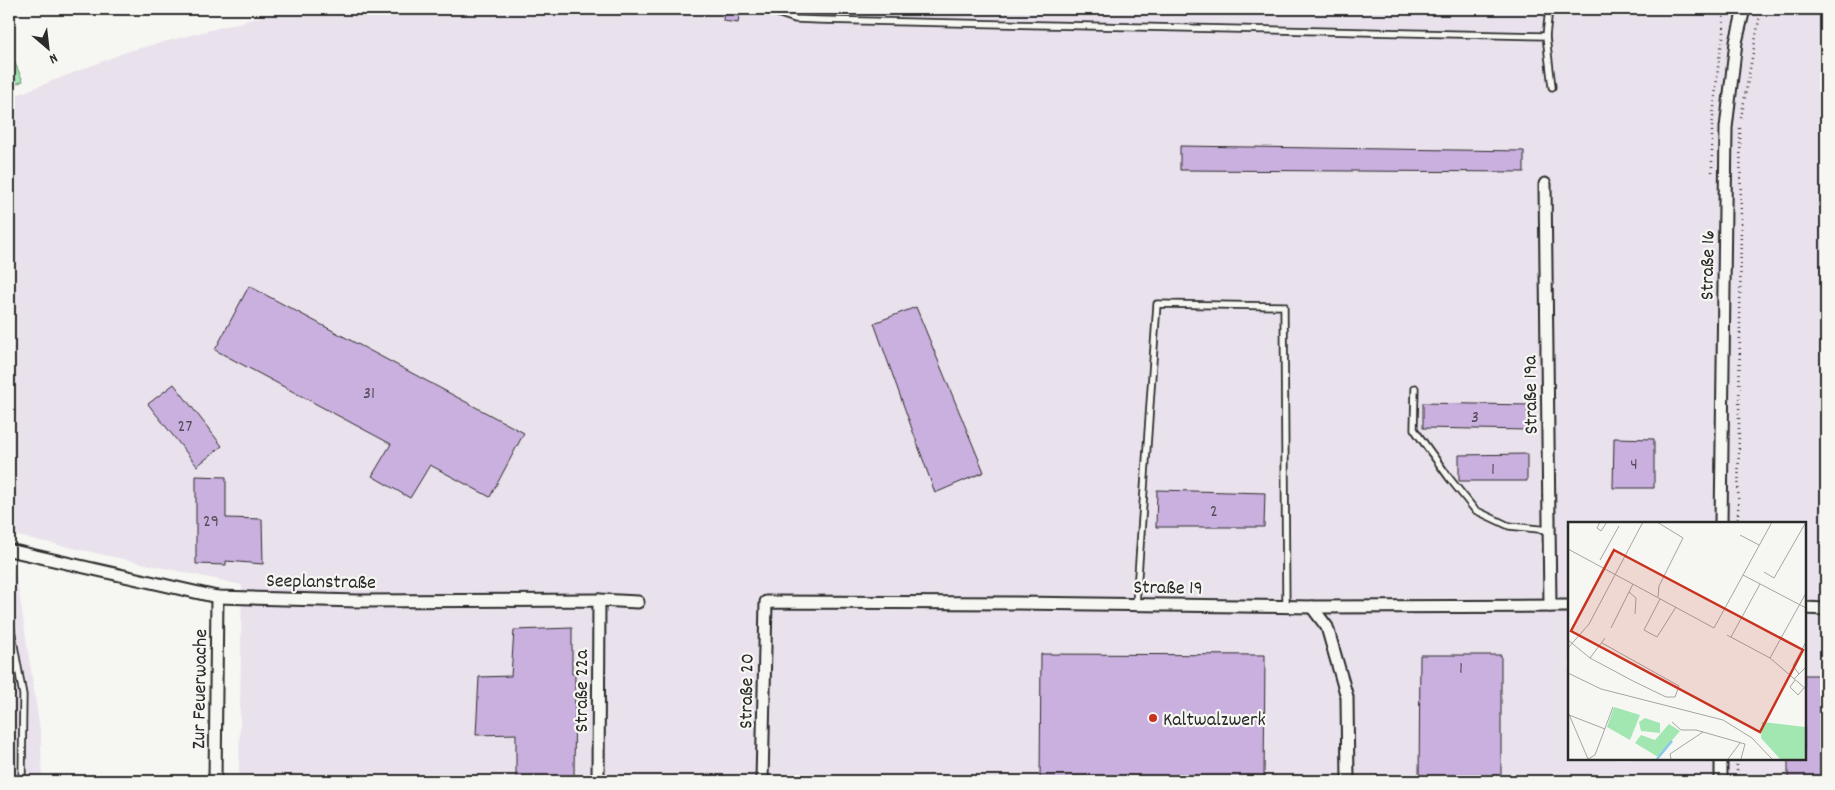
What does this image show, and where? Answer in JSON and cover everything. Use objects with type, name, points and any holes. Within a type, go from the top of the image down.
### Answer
[{"type":"street","name":"Straße 16","points":[[1721,522],[1726,128],[1736,42],[1744,9]]},
{"type":"street","name":"Straße 19a","points":[[1545,184],[1550,606]]},
{"type":"street","name":"Seeplanstraße","points":[[9,550],[218,597],[357,601],[599,600],[638,602]]},
{"type":"street","name":"Zur Feuerwache","points":[[215,781],[218,597]]},
{"type":"street","name":"Straße 22a","points":[[598,781],[599,600]]},
{"type":"street","name":"Straße 19","points":[[766,602],[1136,604],[1286,607],[1568,606]]},
{"type":"street","name":"Straße 20","points":[[762,781],[766,602]]},
{"type":"street","points":[[1312,607],[1327,627],[1347,698],[1348,781]]},
{"type":"street","points":[[1805,608],[1826,609]]},
{"type":"street","points":[[1721,760],[1721,781]]},
{"type":"lane","points":[[777,9],[777,13],[795,19],[819,20],[1546,36]]},
{"type":"lane","points":[[1549,9],[1546,36],[1552,87]]},
{"type":"lane","points":[[1136,604],[1157,304],[1284,306],[1286,607]]},
{"type":"lane","points":[[1415,388],[1414,429],[1475,510],[1509,526],[1549,530]]},
{"type":"lane","points":[[9,626],[23,695],[22,781]]},
{"type":"path","points":[[1712,127],[1719,58],[1724,32],[1723,9]]},
{"type":"path","points":[[1738,522],[1740,124],[1761,9]]},
{"type":"path","points":[[1737,760],[1737,781]]},
{"type":"shaded area","points":[[292,9],[1826,9],[1826,781],[239,781],[242,585],[9,534],[9,98],[129,51]]},
{"type":"shaded area","points":[[9,561],[12,562],[19,592],[41,737],[42,781],[9,781]]},
{"type":"green space","points":[[9,50],[23,81],[9,87]]},
{"type":"building","points":[[724,9],[740,9],[738,23],[723,21]]},
{"type":"building","points":[[1180,146],[1524,151],[1524,172],[1180,170]]},
{"type":"building","points":[[249,286],[524,433],[490,497],[430,465],[410,498],[372,476],[391,444],[215,350]]},
{"type":"building","points":[[916,307],[984,472],[935,493],[874,323]]},
{"type":"building","points":[[174,384],[222,446],[197,466],[148,404]]},
{"type":"building","points":[[1423,403],[1528,405],[1527,430],[1423,428]]},
{"type":"building","points":[[1614,438],[1654,439],[1654,488],[1613,488]]},
{"type":"building","points":[[1527,454],[1527,481],[1459,481],[1459,455]]},
{"type":"building","points":[[196,476],[226,477],[226,518],[262,519],[263,564],[226,561],[226,565],[196,564]]},
{"type":"building","points":[[1157,490],[1265,493],[1264,527],[1156,527]]},
{"type":"building","points":[[572,628],[572,674],[575,674],[574,781],[516,781],[516,734],[476,735],[479,677],[511,676],[514,630]]},
{"type":"building","name":"Kaltwalzwerk","points":[[1041,654],[1265,655],[1264,781],[1040,781]]},
{"type":"building","points":[[1420,655],[1501,655],[1501,781],[1419,781]]},
{"type":"building","points":[[1805,675],[1826,675],[1826,781],[1788,781],[1788,760],[1805,760]]},
{"type":"place","name":"Kaltwalzwerk","points":[[1153,718]]}]
